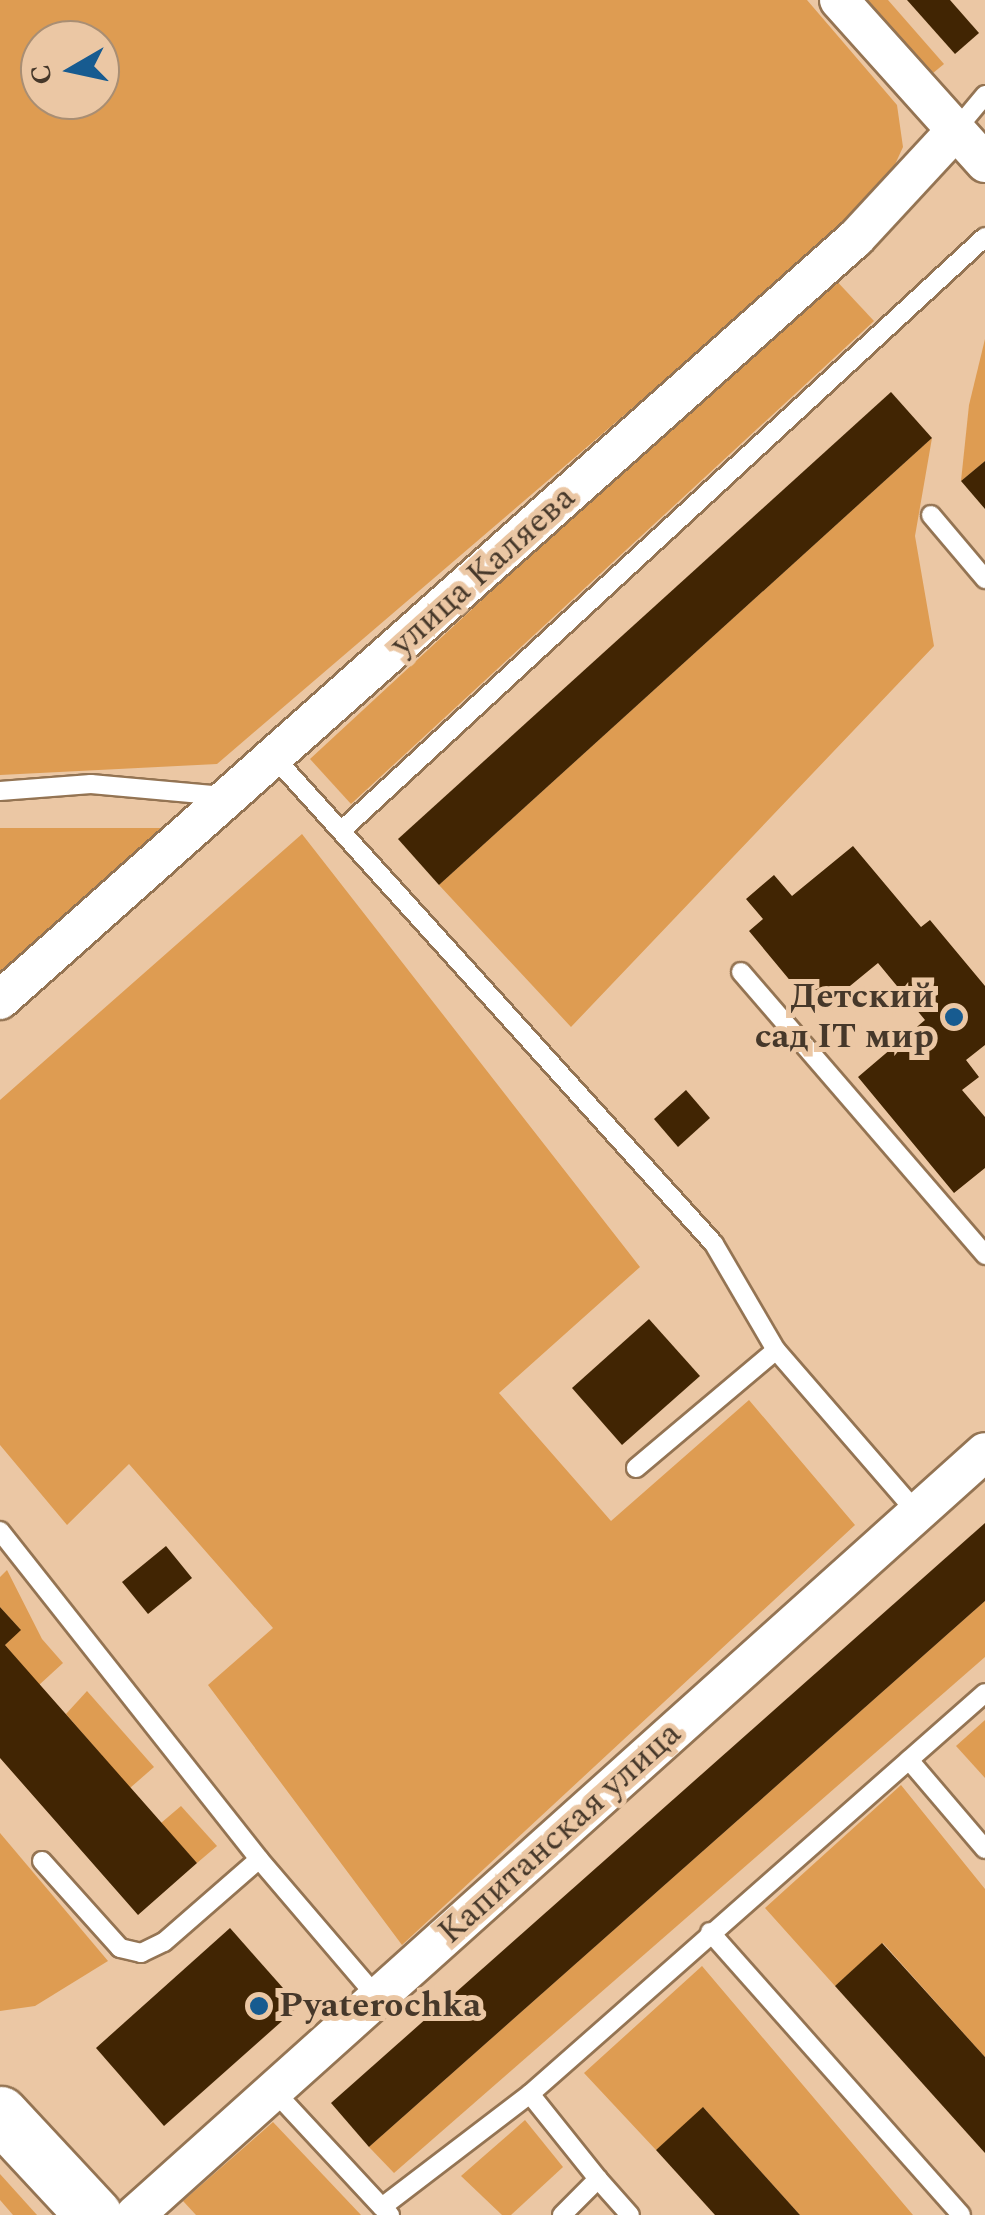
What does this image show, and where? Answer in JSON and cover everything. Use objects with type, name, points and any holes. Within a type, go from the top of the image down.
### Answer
[{"type":"main road","points":[[0,2114],[94,2215]]},
{"type":"street","points":[[839,0],[985,162]]},
{"type":"street","name":"улица Каляева","points":[[0,1000],[856,238],[955,131]]},
{"type":"street","name":"Капитанская улица","points":[[135,2215],[985,1452]]},
{"type":"lane","points":[[955,131],[985,95]]},
{"type":"lane","points":[[340,831],[985,237]]},
{"type":"lane","points":[[931,515],[985,579]]},
{"type":"lane","points":[[274,757],[714,1244],[776,1350],[917,1514]]},
{"type":"lane","points":[[0,791],[91,784],[229,797]]},
{"type":"lane","points":[[741,972],[985,1255]]},
{"type":"lane","points":[[636,1468],[776,1350]]},
{"type":"lane","points":[[0,1531],[259,1859],[377,1997]]},
{"type":"lane","points":[[275,2092],[386,2211],[530,2094],[985,1692]]},
{"type":"lane","points":[[909,1760],[985,1848]]},
{"type":"lane","points":[[42,1861],[120,1948],[141,1953],[164,1942],[259,1859]]},
{"type":"lane","points":[[710,1932],[960,2215]]},
{"type":"lane","points":[[530,2094],[630,2215]]},
{"type":"lane","points":[[562,2215],[598,2178]]},
{"type":"shaded area","points":[[0,0],[807,0],[897,105],[903,147],[881,195],[217,764],[0,775]]},
{"type":"shaded area","points":[[860,0],[888,0],[944,64],[927,78]]},
{"type":"shaded area","points":[[832,276],[874,321],[351,804],[310,759]]},
{"type":"shaded area","points":[[985,339],[985,461],[961,481],[969,405]]},
{"type":"shaded area","points":[[932,438],[915,536],[934,646],[571,1027],[439,885]]},
{"type":"shaded area","points":[[0,828],[168,828],[0,972]]},
{"type":"shaded area","points":[[302,834],[640,1267],[499,1393],[611,1521],[749,1400],[855,1525],[402,1945],[208,1685],[273,1628],[129,1464],[67,1525],[0,1445],[0,1100]]},
{"type":"shaded area","points":[[7,1570],[42,1639],[63,1663],[39,1685],[5,1645],[20,1629],[0,1607],[0,1577]]},
{"type":"shaded area","points":[[985,1601],[985,1657],[394,2173],[369,2147]]},
{"type":"shaded area","points":[[87,1691],[154,1767],[130,1788],[66,1714]]},
{"type":"shaded area","points":[[985,1720],[985,1778],[956,1746]]},
{"type":"shaded area","points":[[901,1785],[985,1889],[985,2057],[883,1943],[835,1986],[765,1908]]},
{"type":"shaded area","points":[[181,1806],[217,1846],[197,1863],[161,1823]]},
{"type":"shaded area","points":[[0,1833],[108,1961],[35,2006],[0,2011]]},
{"type":"shaded area","points":[[702,1966],[913,2215],[800,2215],[704,2108],[656,2150],[584,2073]]},
{"type":"shaded area","points":[[525,2120],[563,2167],[511,2215],[502,2215],[461,2176]]},
{"type":"shaded area","points":[[273,2122],[361,2215],[196,2215],[183,2201]]},
{"type":"shaded area","points":[[0,2174],[37,2215],[13,2215],[0,2200]]},
{"type":"building","points":[[907,0],[950,0],[979,33],[955,54]]},
{"type":"building","points":[[891,392],[932,438],[439,885],[398,839]]},
{"type":"building","points":[[985,461],[985,509],[961,481]]},
{"type":"building","name":"Детский сад IT мир","points":[[853,846],[921,927],[930,920],[985,986],[985,1045],[966,1060],[979,1077],[962,1090],[985,1117],[985,1168],[954,1193],[858,1077],[925,1020],[878,963],[817,1013],[749,931],[763,919],[746,899],[774,875],[792,896]]},
{"type":"building","points":[[686,1090],[710,1118],[678,1147],[654,1119]]},
{"type":"building","points":[[649,1319],[700,1376],[622,1445],[572,1388]]},
{"type":"building","points":[[985,1523],[985,1601],[369,2147],[331,2103]]},
{"type":"building","points":[[166,1546],[192,1578],[148,1614],[122,1582]]},
{"type":"building","points":[[0,1607],[21,1630],[5,1645],[197,1863],[138,1915],[0,1758]]},
{"type":"building","points":[[230,1928],[299,2006],[164,2126],[96,2048]]},
{"type":"building","points":[[882,1943],[985,2057],[985,2153],[835,1986]]},
{"type":"building","points":[[703,2107],[800,2215],[715,2215],[656,2150]]},
{"type":"place","name":"Детский сад IT мир","points":[[954,1017]]},
{"type":"place","name":"Pyaterochka","points":[[259,2006]]}]
